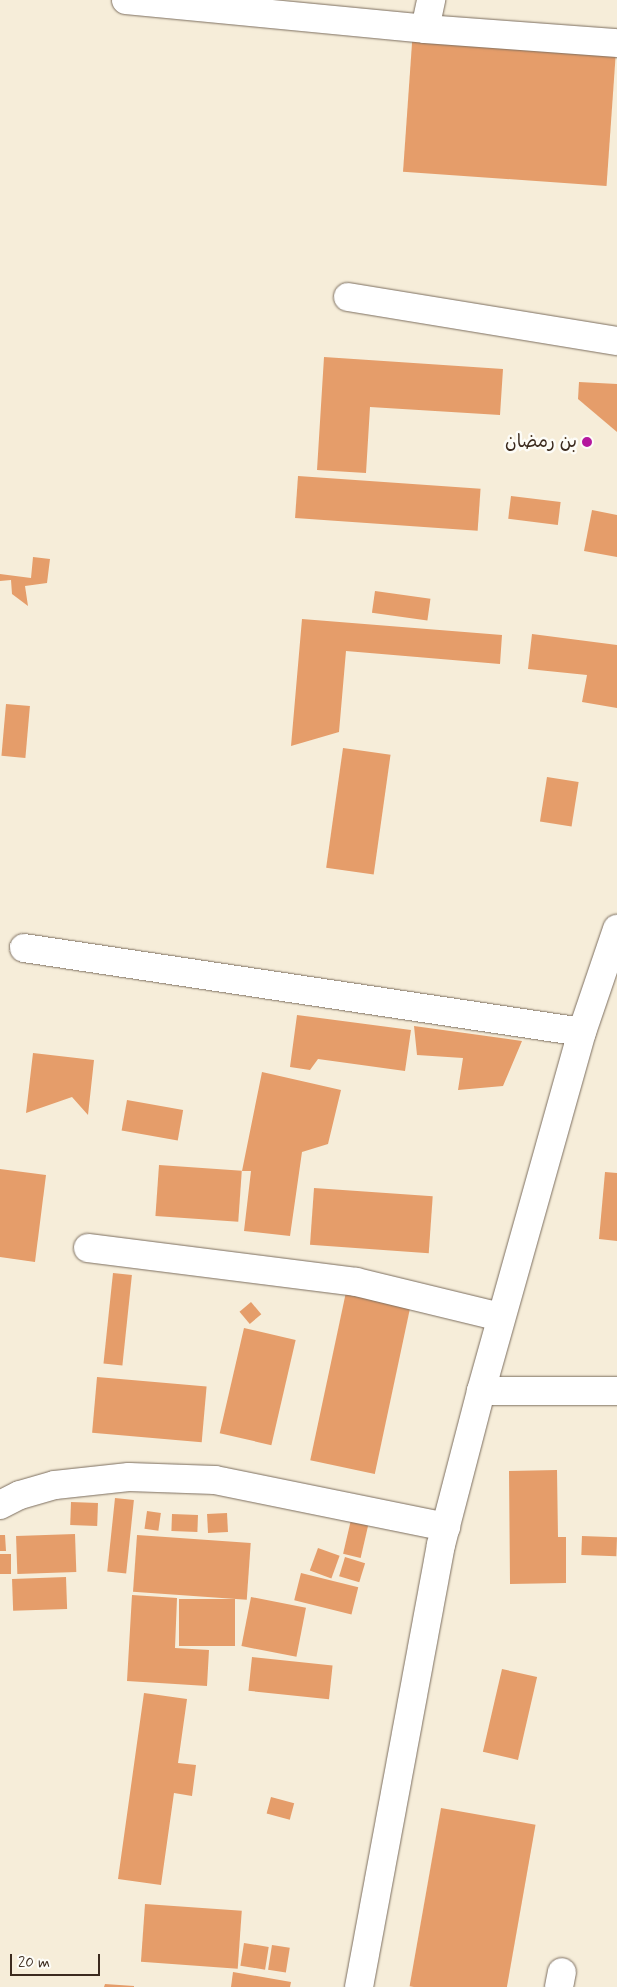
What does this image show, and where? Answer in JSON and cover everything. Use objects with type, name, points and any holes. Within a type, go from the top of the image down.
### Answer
[{"type":"street","points":[[126,0],[200,3],[425,29],[617,43]]},
{"type":"street","points":[[425,29],[430,0]]},
{"type":"street","points":[[348,297],[617,341]]},
{"type":"street","points":[[359,1987],[446,1526],[480,1391],[582,1032],[617,929]]},
{"type":"street","points":[[24,948],[582,1032]]},
{"type":"street","points":[[88,1248],[356,1282],[501,1317]]},
{"type":"street","points":[[480,1391],[617,1391]]},
{"type":"street","points":[[0,1504],[20,1495],[55,1485],[129,1477],[214,1480],[446,1526]]},
{"type":"building","points":[[413,29],[617,43],[607,186],[403,172]]},
{"type":"building","points":[[324,357],[503,369],[500,415],[370,407],[366,473],[317,470]]},
{"type":"building","points":[[579,382],[617,384],[617,432],[578,399]]},
{"type":"building","points":[[298,476],[481,489],[478,531],[295,518]]},
{"type":"building","points":[[511,496],[561,502],[558,525],[508,519]]},
{"type":"building","points":[[592,510],[617,515],[617,557],[584,551]]},
{"type":"building","points":[[33,557],[50,559],[47,583],[25,586],[28,606],[12,594],[11,580],[0,581],[0,574],[31,578]]},
{"type":"building","points":[[375,591],[430,599],[427,621],[372,613]]},
{"type":"building","points":[[302,619],[502,635],[500,664],[346,651],[339,732],[291,746]]},
{"type":"building","points":[[532,634],[617,645],[617,708],[582,702],[587,675],[528,669]]},
{"type":"building","points":[[6,704],[30,706],[25,758],[1,756]]},
{"type":"building","points":[[343,748],[391,755],[374,875],[326,868]]},
{"type":"building","points":[[547,777],[579,782],[572,826],[540,821]]},
{"type":"building","points":[[297,1015],[411,1030],[405,1071],[318,1059],[310,1070],[290,1067]]},
{"type":"building","points":[[414,1026],[522,1041],[503,1086],[458,1090],[463,1058],[417,1055]]},
{"type":"building","points":[[33,1053],[94,1060],[88,1115],[72,1097],[26,1113]]},
{"type":"building","points":[[262,1072],[341,1090],[328,1144],[302,1152],[290,1236],[244,1231],[251,1171],[242,1171]]},
{"type":"building","points":[[127,1100],[183,1110],[178,1140],[122,1131]]},
{"type":"building","points":[[159,1165],[242,1171],[238,1222],[155,1216]]},
{"type":"building","points":[[0,1169],[46,1175],[35,1262],[0,1257]]},
{"type":"building","points":[[605,1172],[617,1173],[617,1241],[599,1239]]},
{"type":"building","points":[[314,1188],[433,1196],[429,1253],[310,1245]]},
{"type":"building","points":[[113,1273],[132,1275],[122,1365],[103,1364]]},
{"type":"building","points":[[346,1292],[411,1306],[375,1474],[310,1460]]},
{"type":"building","points":[[251,1302],[261,1314],[250,1324],[240,1312]]},
{"type":"building","points":[[244,1328],[296,1340],[271,1445],[220,1433]]},
{"type":"building","points":[[97,1377],[207,1387],[202,1442],[92,1433]]},
{"type":"building","points":[[557,1470],[558,1537],[566,1537],[566,1583],[510,1584],[509,1471]]},
{"type":"building","points":[[115,1498],[134,1500],[126,1574],[107,1572]]},
{"type":"building","points":[[71,1502],[98,1503],[97,1526],[70,1525]]},
{"type":"building","points":[[147,1511],[161,1513],[158,1531],[144,1529]]},
{"type":"building","points":[[353,1511],[371,1515],[361,1558],[343,1554]]},
{"type":"building","points":[[227,1513],[228,1532],[208,1533],[207,1514]]},
{"type":"building","points":[[172,1514],[198,1515],[197,1532],[171,1531]]},
{"type":"building","points":[[75,1534],[76,1572],[17,1574],[16,1536]]},
{"type":"building","points":[[0,1535],[5,1535],[6,1551],[0,1551]]},
{"type":"building","points":[[137,1535],[251,1543],[247,1600],[133,1592]]},
{"type":"building","points":[[582,1536],[617,1537],[616,1556],[581,1555]]},
{"type":"building","points":[[318,1548],[340,1556],[331,1578],[310,1571]]},
{"type":"building","points":[[0,1554],[11,1554],[11,1574],[0,1574]]},
{"type":"building","points":[[345,1557],[365,1563],[359,1582],[339,1576]]},
{"type":"building","points":[[301,1573],[358,1587],[351,1614],[294,1600]]},
{"type":"building","points":[[66,1577],[67,1609],[13,1611],[12,1579]]},
{"type":"building","points":[[132,1595],[177,1598],[175,1648],[209,1650],[207,1686],[127,1681]]},
{"type":"building","points":[[251,1597],[306,1608],[296,1657],[241,1646]]},
{"type":"building","points":[[179,1599],[235,1599],[235,1646],[179,1646]]},
{"type":"building","points":[[252,1657],[333,1665],[329,1699],[248,1691]]},
{"type":"building","points":[[502,1669],[537,1677],[518,1760],[483,1752]]},
{"type":"building","points":[[144,1693],[187,1699],[178,1763],[196,1765],[192,1796],[174,1793],[161,1885],[118,1879]]},
{"type":"building","points":[[271,1797],[294,1803],[290,1820],[267,1813]]},
{"type":"building","points":[[441,1808],[536,1825],[507,1987],[410,1986]]},
{"type":"building","points":[[145,1904],[242,1911],[238,1969],[141,1962]]},
{"type":"building","points":[[244,1943],[269,1947],[265,1970],[240,1966]]},
{"type":"building","points":[[272,1945],[290,1948],[286,1973],[268,1970]]},
{"type":"building","points":[[233,1972],[291,1982],[290,1987],[231,1987]]},
{"type":"building","points":[[105,1984],[134,1986],[134,1987],[104,1987]]},
{"type":"place","name":"بن رمضان","points":[[587,442]]}]
